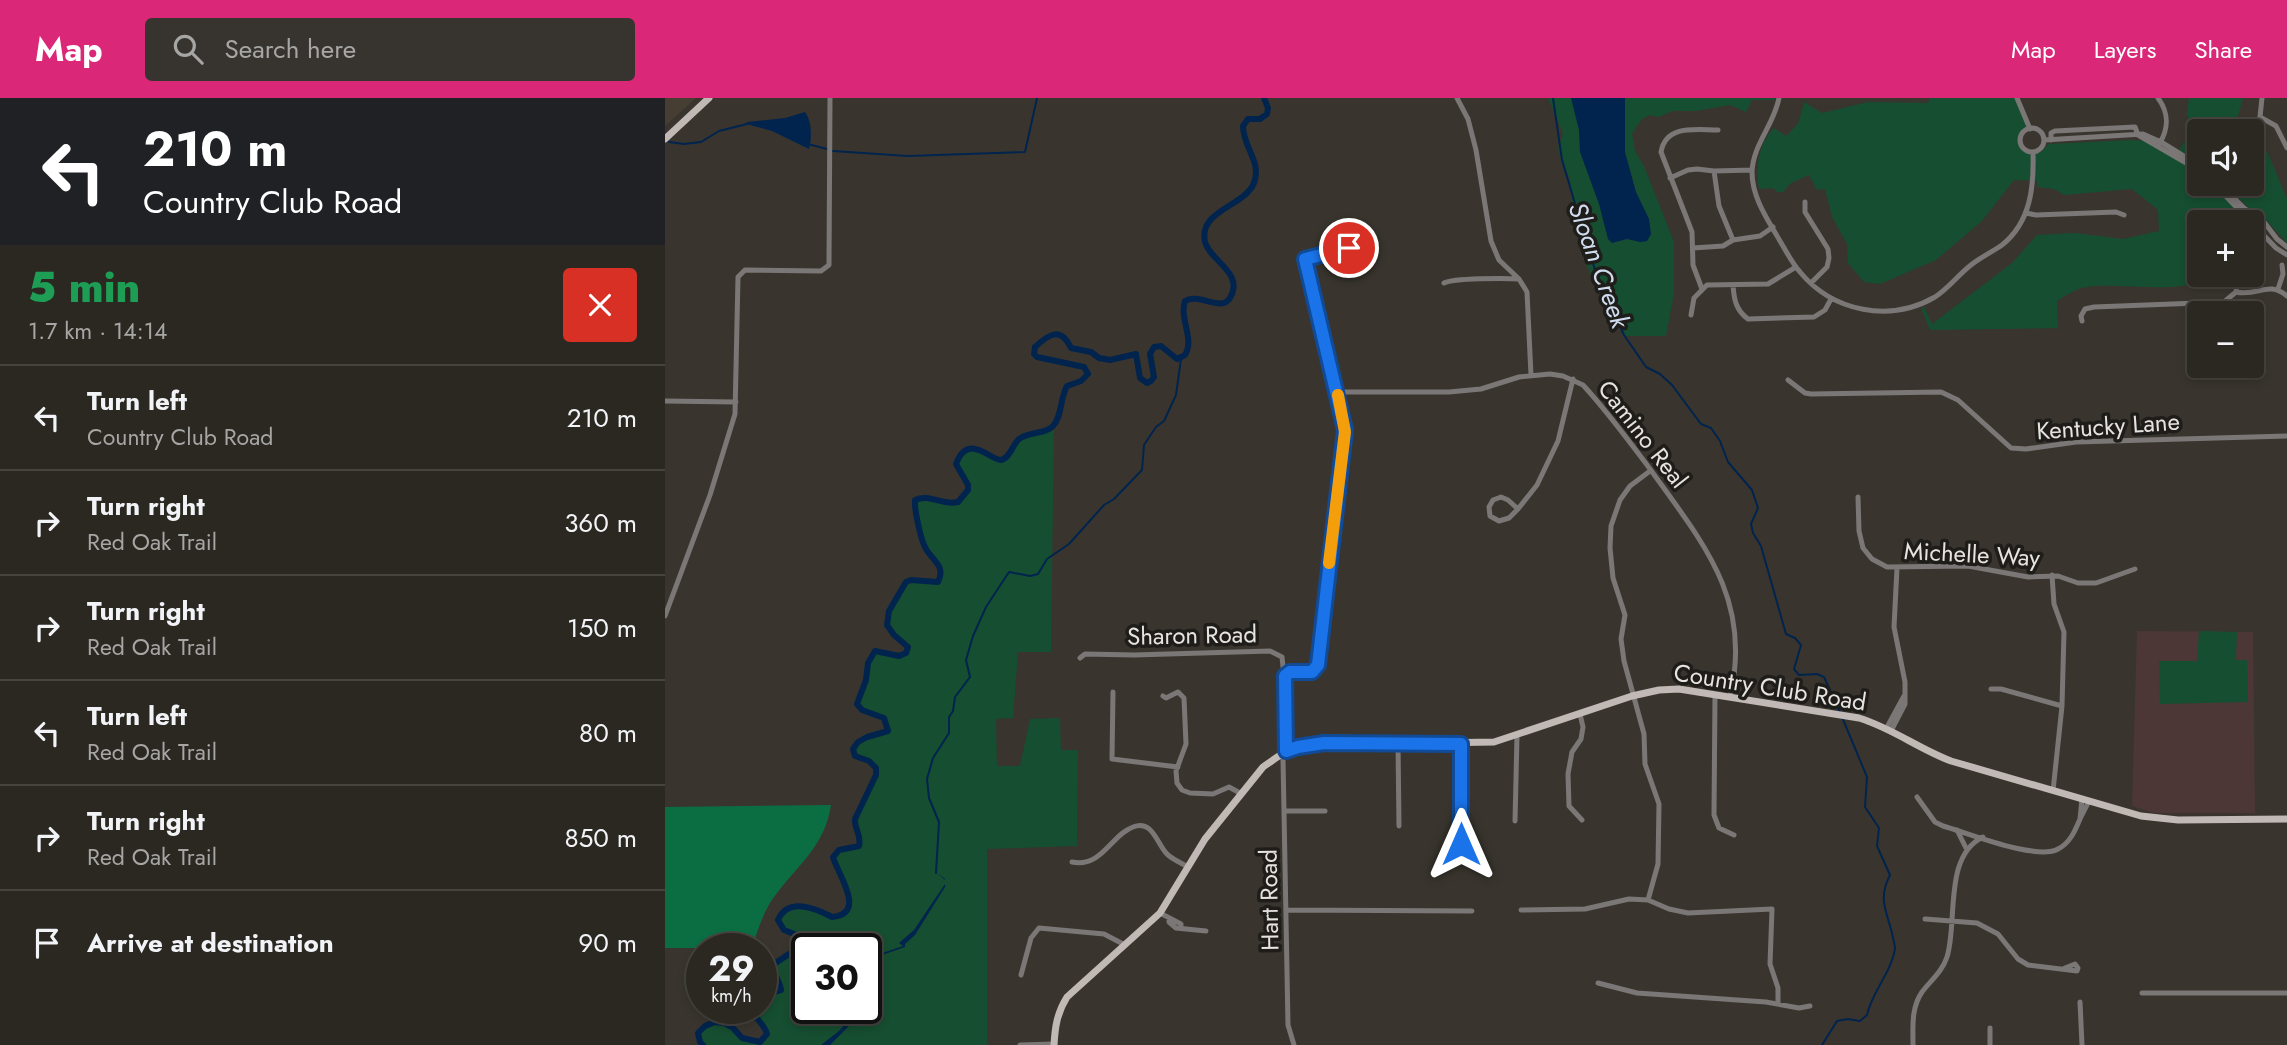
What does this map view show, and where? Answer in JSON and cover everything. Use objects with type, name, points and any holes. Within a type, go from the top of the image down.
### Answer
[{"type":"main road","points":[[665,139],[709,98]]},
{"type":"main road","name":"Country Club Road","points":[[1055,1045],[1059,1009],[1067,997],[1160,912],[1205,839],[1263,767],[1298,747],[1324,743],[1494,742],[1632,696],[1670,689],[1850,716],[1872,722],[1925,751],[1951,761],[2160,819],[2287,819]]},
{"type":"street","points":[[665,616],[711,495],[734,418],[739,275],[745,270],[821,271],[827,269],[830,263],[830,98]]},
{"type":"street","points":[[1457,98],[1468,119],[1476,150],[1491,241],[1499,260],[1519,279],[1528,295],[1531,375]]},
{"type":"street","points":[[1779,98],[1773,118],[1756,151],[1752,170],[1756,195],[1796,267],[1811,284],[1831,299],[1851,307],[1875,311],[1905,309],[1922,304],[1939,294],[1973,263],[2007,241],[2026,213],[2033,189],[2033,153]]},
{"type":"street","points":[[2017,98],[2030,129]]},
{"type":"street","points":[[2158,98],[2167,119],[2166,130],[2159,144]]},
{"type":"street","points":[[2262,98],[2260,117],[2276,126],[2287,148]]},
{"type":"street","points":[[2048,140],[2040,131],[2030,129],[2023,133],[2020,140],[2023,148],[2033,153],[2040,150],[2048,140],[2138,135],[2187,159]]},
{"type":"street","points":[[1702,289],[1693,265],[1692,232],[1663,163],[1661,152],[1662,144],[1677,130],[1718,130]]},
{"type":"street","points":[[1653,141],[1662,144]]},
{"type":"street","points":[[2159,144],[2187,162]]},
{"type":"street","points":[[1670,178],[1697,169],[1752,170]]},
{"type":"street","points":[[1714,171],[1719,206],[1733,240]]},
{"type":"street","points":[[2227,196],[2241,210]]},
{"type":"street","points":[[2232,196],[2247,210]]},
{"type":"street","points":[[1805,202],[1805,212],[1828,249],[1829,258],[1827,267],[1811,284]]},
{"type":"street","points":[[2026,213],[2036,215],[2116,212],[2125,215]]},
{"type":"street","points":[[2264,222],[2287,247]]},
{"type":"street","points":[[1693,248],[1716,248],[1733,240],[1760,236],[1773,227]]},
{"type":"street","points":[[1284,679],[1288,672],[1312,672],[1318,665],[1345,436],[1305,259],[1349,248],[1359,241],[1367,230]]},
{"type":"street","points":[[2264,233],[2278,250],[2287,254]]},
{"type":"street","points":[[2278,289],[2283,274],[2282,265]]},
{"type":"street","points":[[1691,315],[1694,298],[1707,285],[1768,284],[1796,267]]},
{"type":"street","points":[[1444,283],[1452,278],[1468,281],[1519,279]]},
{"type":"street","points":[[1733,285],[1736,306],[1748,318],[1814,317],[1825,310],[1831,299]]},
{"type":"street","points":[[2236,292],[2237,287]]},
{"type":"street","points":[[2082,321],[2081,316],[2085,309],[2094,307],[2201,305],[2224,302],[2236,292],[2252,293],[2263,289],[2278,289],[2287,296]]},
{"type":"street","name":"Camino Real","points":[[1337,392],[1449,392],[1481,389],[1531,375],[1559,375],[1583,385],[1596,398],[1699,537],[1725,592],[1737,640],[1737,667],[1730,697]]},
{"type":"street","points":[[1518,509],[1500,497],[1493,500],[1489,506],[1490,516],[1499,521],[1509,518],[1518,509],[1539,481],[1558,441],[1573,379]]},
{"type":"street","name":"Kentucky Lane","points":[[1788,380],[1805,393],[1811,394],[1941,391],[1958,400],[2007,445],[2021,449],[2076,442],[2287,436]]},
{"type":"street","points":[[665,401],[736,402]]},
{"type":"street","points":[[1648,900],[1658,864],[1659,804],[1644,764],[1644,734],[1632,696],[1621,645],[1625,615],[1611,566],[1610,536],[1615,510],[1620,500],[1630,486],[1650,471]]},
{"type":"street","name":"Michelle Way","points":[[1858,497],[1859,531],[1863,548],[1872,559],[1887,567],[1968,566],[2028,577],[2052,575],[2078,583],[2096,583],[2136,569]]},
{"type":"street","points":[[1889,730],[1901,715],[1906,693],[1894,627],[1897,568]]},
{"type":"street","points":[[2052,575],[2054,604],[2064,632],[2062,706],[2053,791]]},
{"type":"street","name":"Sharon Road","points":[[1080,658],[1085,653],[1134,655],[1270,651],[1283,658],[1284,679]]},
{"type":"street","name":"Hart Road","points":[[1284,679],[1288,1025],[1294,1045]]},
{"type":"street","points":[[1991,689],[2001,689],[2062,706]]},
{"type":"street","points":[[1113,692],[1112,759],[1178,766]]},
{"type":"street","points":[[1163,696],[1166,698],[1178,692],[1184,698],[1186,744],[1175,774],[1177,783],[1186,792],[1213,794],[1229,786],[1240,793]]},
{"type":"street","points":[[1715,695],[1714,815],[1719,828],[1734,835]]},
{"type":"street","points":[[1580,714],[1583,727],[1581,739],[1572,752],[1568,774],[1570,806],[1582,820]]},
{"type":"street","points":[[1515,821],[1517,736]]},
{"type":"street","points":[[1398,743],[1399,826]]},
{"type":"street","points":[[1461,744],[1463,861]]},
{"type":"street","points":[[1917,797],[1934,822],[2033,853],[2049,853],[2067,842],[2080,819],[2085,800]]},
{"type":"street","points":[[1285,811],[1325,811]]},
{"type":"street","points":[[1072,862],[1081,863],[1098,856],[1129,828],[1138,826],[1152,831],[1166,853],[1188,867]]},
{"type":"street","points":[[1957,830],[1966,848]]},
{"type":"street","points":[[1913,1045],[1913,1021],[1917,1003],[1946,961],[1953,897],[1966,848],[1971,842],[1983,837]]},
{"type":"street","points":[[1521,910],[1585,908],[1614,901],[1648,900],[1668,909],[1688,913],[1772,909],[1770,964],[1778,988],[1778,1004]]},
{"type":"street","points":[[1287,910],[1472,911]]},
{"type":"street","points":[[1160,912],[1169,918],[1169,922],[1176,928],[1206,931]]},
{"type":"street","points":[[1925,919],[1977,923],[1998,934],[2018,959],[2028,965],[2065,968]]},
{"type":"street","points":[[1021,975],[1031,938],[1039,928],[1104,934],[1125,945]]},
{"type":"street","points":[[1598,983],[1637,993],[1799,1008],[1810,1006]]},
{"type":"street","points":[[2142,993],[2287,993]]},
{"type":"street","points":[[2080,1002],[2082,1045]]},
{"type":"street","points":[[1990,1028],[1990,1045]]},
{"type":"street","points":[[1020,1044],[1055,1045]]},
{"type":"shaded area","points":[[665,98],[696,98],[665,126]]},
{"type":"shaded area","points":[[2137,631],[2253,632],[2255,813],[2154,813],[2132,806]]},
{"type":"green space","points":[[1548,98],[1775,98],[1752,100],[1746,112],[1730,105],[1696,111],[1672,111],[1659,117],[1649,115],[1641,120],[1632,134],[1635,151],[1644,166],[1674,242],[1674,293],[1666,336],[1624,336],[1616,321],[1614,307],[1603,301],[1585,262],[1586,244],[1574,217],[1570,180],[1558,149],[1563,133]]},
{"type":"green space","points":[[1930,98],[2015,98],[2027,127],[2019,138],[2020,146],[2030,154],[2041,152],[2049,144],[2144,141],[2187,166],[2187,196],[2224,196],[2238,210],[2187,210],[2187,285],[2096,286],[2079,289],[2057,301],[2058,328],[1930,330],[1921,308],[1924,307],[1932,324],[2012,263],[2037,235],[2075,233],[2123,239],[2159,231],[2158,210],[2132,189],[2064,195],[2054,189],[2037,187],[2037,181],[2014,180],[1982,221],[1936,260],[1880,284],[1864,282],[1848,263],[1847,244],[1832,217],[1825,189],[1817,190],[1809,175],[1791,183],[1783,192],[1777,192],[1773,188],[1759,189],[1757,173],[1764,141],[1774,128],[1786,136],[1798,124],[1804,102],[1822,113],[1868,102],[1928,103]]},
{"type":"green space","points":[[2189,98],[2243,98],[2235,119],[2189,119]]},
{"type":"green space","points":[[2187,138],[2187,155],[2179,150]]},
{"type":"green space","points":[[2267,151],[2287,199],[2287,243],[2264,218],[2264,210],[2252,210],[2236,196],[2264,196],[2264,154]]},
{"type":"green space","points":[[1054,426],[1051,652],[1018,652],[1013,718],[996,719],[997,766],[1020,766],[1030,719],[1060,718],[1061,750],[1078,750],[1077,846],[987,849],[987,1045],[703,1045],[699,1033],[706,1026],[716,1024],[731,1027],[744,1040],[760,1043],[766,1034],[761,1024],[777,1024],[777,991],[781,990],[777,979],[777,962],[789,954],[791,1024],[882,1024],[882,933],[794,933],[785,929],[778,920],[788,908],[795,906],[811,908],[833,917],[848,909],[847,892],[833,857],[839,851],[859,846],[856,819],[876,774],[876,768],[870,761],[855,755],[853,749],[867,738],[888,731],[889,727],[884,717],[869,713],[858,704],[859,698],[873,653],[878,651],[899,656],[908,651],[908,647],[894,635],[887,624],[898,593],[910,581],[938,583],[941,572],[923,539],[915,500],[926,498],[958,503],[967,488],[957,464],[965,453],[975,450],[998,461],[1006,457],[1022,438]]},
{"type":"green space","points":[[2199,631],[2237,632],[2236,660],[2247,660],[2248,702],[2160,704],[2159,661],[2197,661]]},
{"type":"green space","points":[[831,805],[817,843],[772,899],[757,933],[686,933],[686,948],[665,948],[665,807]]},
{"type":"water","points":[[1571,98],[1625,98],[1625,152],[1636,192],[1649,219],[1651,234],[1647,241],[1627,239],[1612,243],[1608,239],[1599,204],[1580,152],[1579,130]]},
{"type":"water","points":[[805,112],[811,130],[809,149],[772,131],[746,124],[785,118]]},
{"type":"water","points":[[945,884],[905,947],[882,955],[903,946],[899,943],[914,930]]},
{"type":"water","points":[[845,1024],[851,1024],[830,1045],[821,1045]]},
{"type":"waterway","points":[[833,151],[908,156],[1025,152],[1037,98]]},
{"type":"waterway","points":[[792,933],[784,930],[778,920],[788,909],[802,906],[832,917],[843,914],[848,909],[847,892],[833,857],[839,850],[859,846],[855,819],[876,775],[876,768],[869,761],[855,756],[853,749],[867,737],[888,731],[884,718],[862,710],[857,704],[866,680],[868,663],[875,651],[899,656],[906,653],[908,647],[887,625],[889,611],[906,582],[938,582],[940,576],[940,568],[922,539],[915,500],[926,498],[958,502],[968,490],[956,464],[961,454],[973,448],[1001,460],[1007,457],[1022,437],[1053,426],[1067,386],[1081,381],[1088,374],[1084,367],[1037,357],[1034,354],[1035,347],[1046,338],[1059,335],[1071,348],[1110,360],[1136,354],[1140,378],[1147,383],[1154,377],[1150,354],[1154,347],[1161,346],[1177,359],[1185,355],[1188,349],[1185,301],[1197,299],[1221,304],[1230,298],[1233,289],[1230,274],[1208,249],[1205,231],[1215,216],[1241,198],[1254,183],[1256,168],[1243,126],[1248,119],[1260,119],[1267,114],[1264,98]]},
{"type":"waterway","name":"Sloan Creek","points":[[1553,98],[1562,160],[1582,227],[1596,273],[1624,335],[1646,367],[1660,374],[1672,385],[1701,424],[1711,428],[1720,441],[1728,462],[1752,490],[1758,508],[1751,524],[1753,533],[1761,546],[1786,634],[1801,645],[1794,669],[1799,675],[1817,674],[1824,677],[1840,712]]},
{"type":"waterway","points":[[669,142],[701,142],[719,131],[747,124]]},
{"type":"waterway","points":[[808,144],[827,149]]},
{"type":"waterway","points":[[936,873],[939,822],[929,798],[927,779],[933,758],[949,733],[949,717],[953,711],[955,697],[970,677],[966,660],[986,607],[1009,572],[1030,576],[1038,574],[1047,559],[1069,544],[1104,505],[1114,499],[1142,470],[1144,445],[1156,427],[1164,421],[1176,395],[1181,359]]},
{"type":"waterway","name":"Sloan Creek","points":[[1822,1045],[1837,1021],[1860,1021],[1867,1015],[1895,949],[1884,897],[1890,875],[1877,846],[1879,828],[1865,807],[1867,777],[1842,717]]},
{"type":"waterway","points":[[777,962],[791,954]]},
{"type":"waterway","points":[[777,979],[781,990],[777,991]]},
{"type":"waterway","points":[[703,1045],[698,1033],[710,1024]]},
{"type":"waterway","points":[[726,1024],[742,1038],[760,1042],[767,1034],[762,1024]]},
{"type":"slow traffic","points":[[1329,563],[1345,432],[1338,395]]},
{"type":"route","points":[[1349,248],[1305,259],[1345,432],[1318,665],[1312,672],[1290,672],[1285,676],[1286,751],[1324,743],[1461,744],[1461,844]]}]
